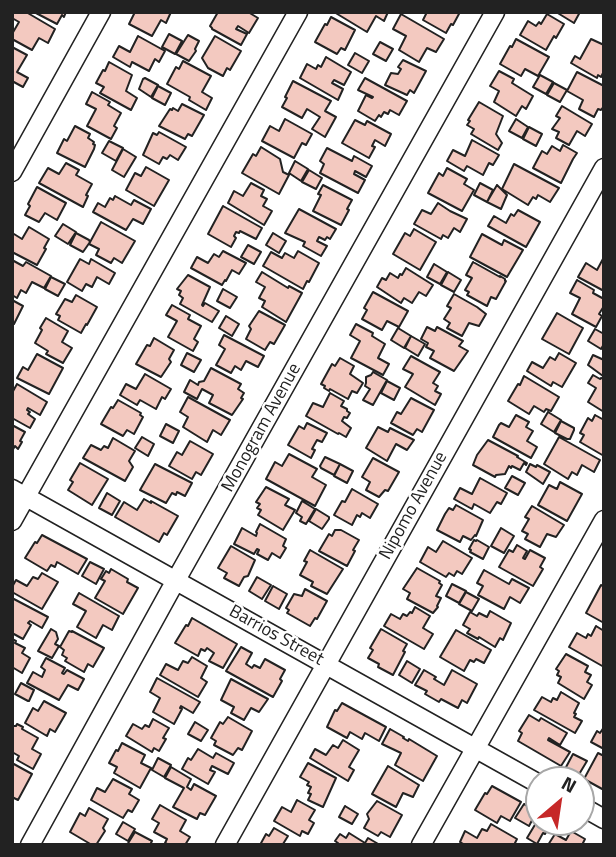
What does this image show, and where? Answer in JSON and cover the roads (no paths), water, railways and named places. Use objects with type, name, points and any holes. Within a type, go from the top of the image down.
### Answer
[{"type":"street","points":[[12,172],[101,12]]},
{"type":"street","points":[[12,521],[19,493],[298,12]]},
{"type":"street","name":"Monogram Avenue","points":[[30,845],[495,12]]},
{"type":"street","name":"Nipomo Avenue","points":[[225,845],[604,168]]},
{"type":"street","name":"Barrios Street","points":[[19,493],[525,776]]},
{"type":"street","points":[[421,845],[604,520]]}]
